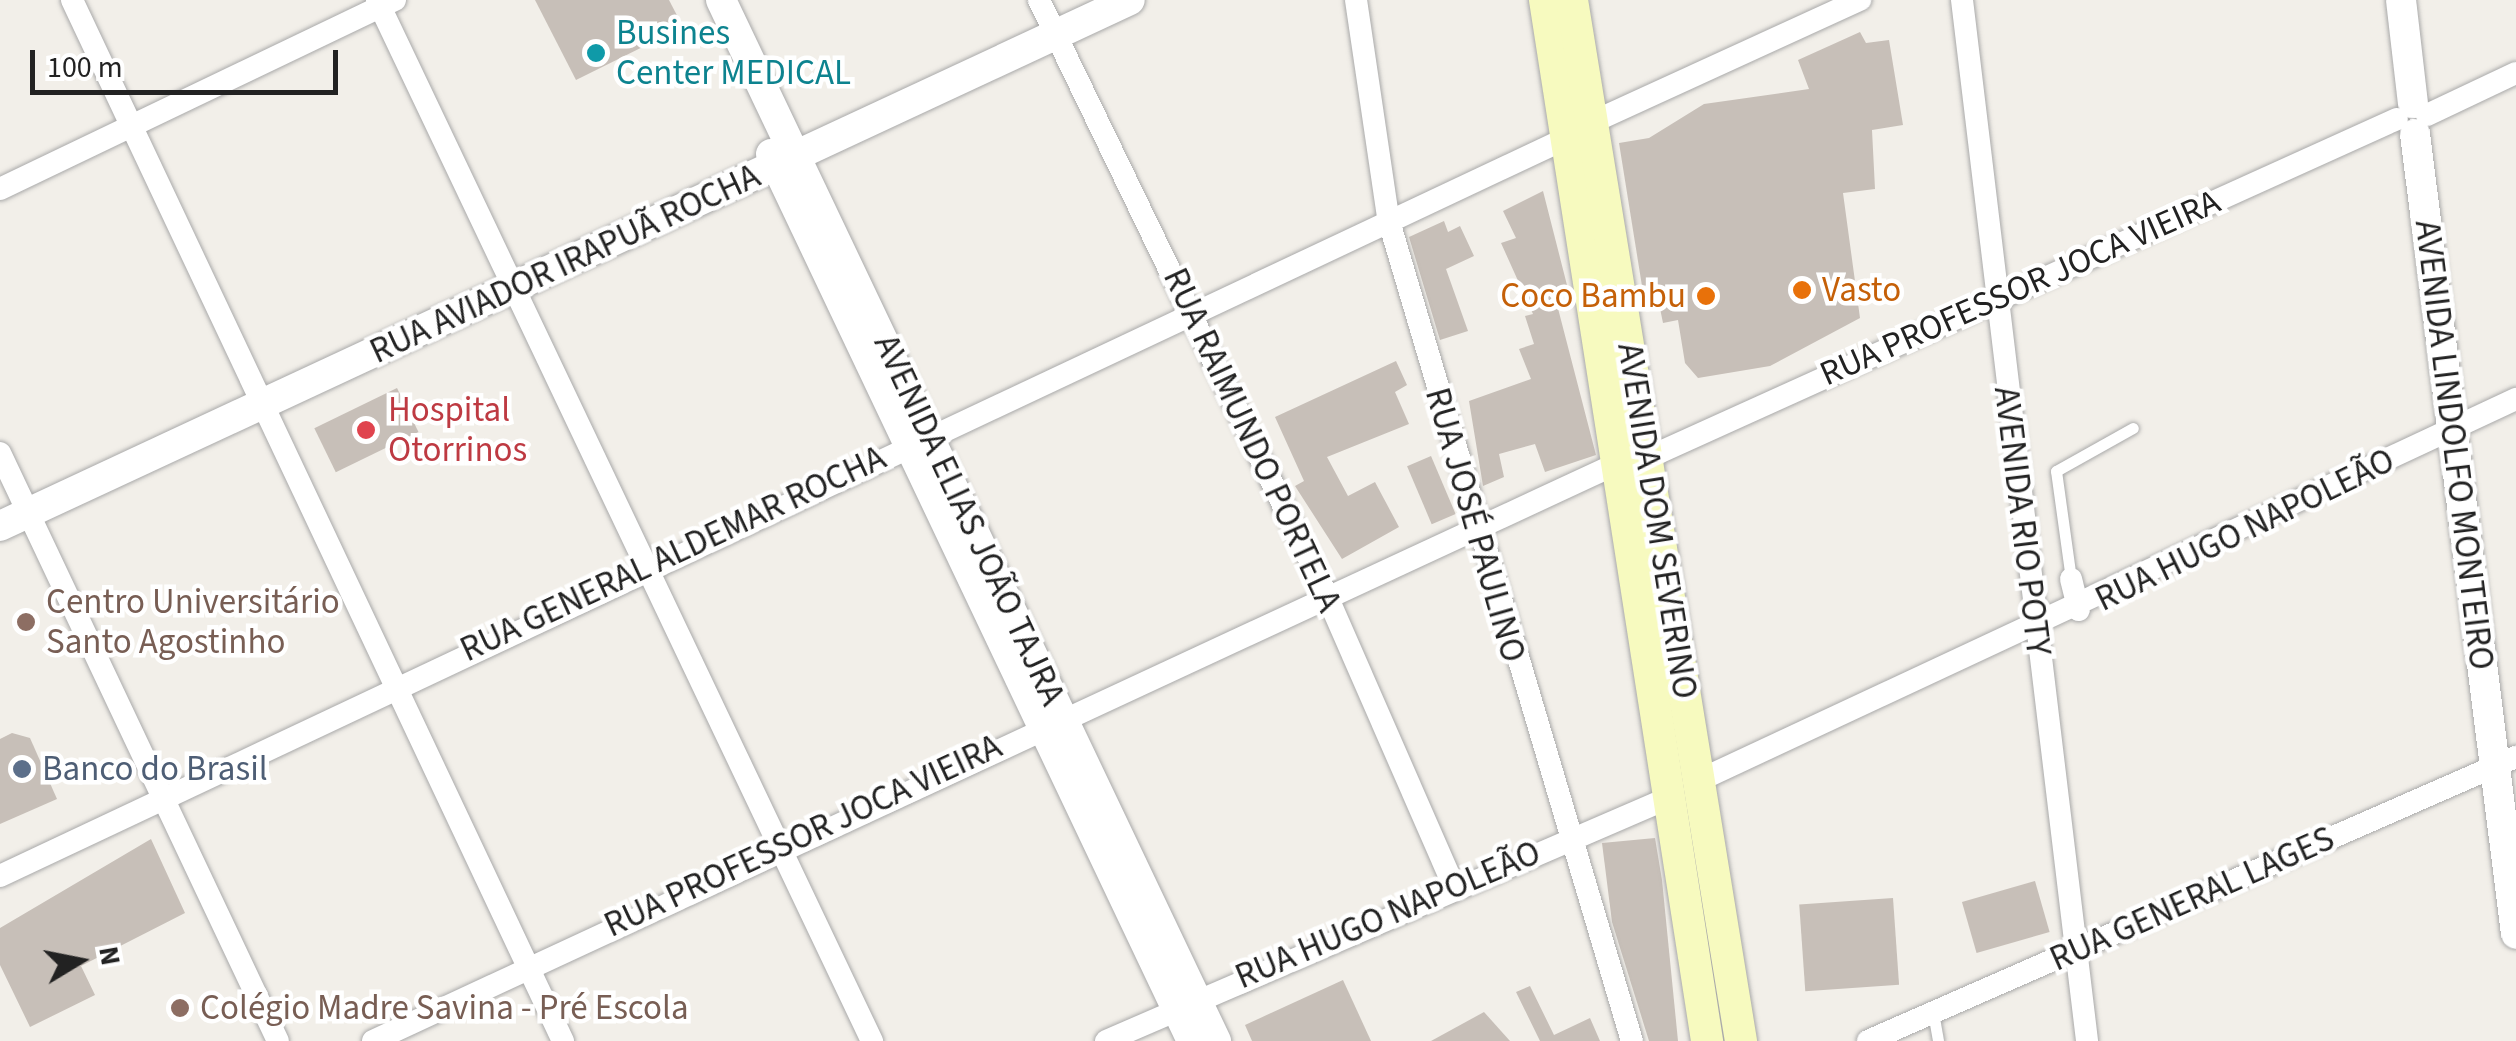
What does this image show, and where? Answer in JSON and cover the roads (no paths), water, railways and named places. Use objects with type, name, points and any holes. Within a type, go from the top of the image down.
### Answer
[{"type":"main road","name":"AVENIDA DOM SEVERINO","points":[[1545,0],[1580,130]]},
{"type":"main road","name":"AVENIDA DOM SEVERINO","points":[[1572,0],[1580,130],[1632,461],[1686,788],[1741,1041]]},
{"type":"main road","name":"AVENIDA DOM SEVERINO","points":[[1686,788],[1708,1041]]},
{"type":"street","points":[[72,0],[401,683],[563,1041]]},
{"type":"street","name":"AVENIDA ELIAS JOÃO TAJRA","points":[[699,0],[786,162],[1186,1003],[1216,1041]]},
{"type":"street","name":"AVENIDA ELIAS JOÃO TAJRA","points":[[721,0],[786,162]]},
{"type":"street","name":"RUA RAIMUNDO PORTELA","points":[[1039,0],[1327,596],[1453,885]]},
{"type":"street","name":"RUA AVIADOR IRAPUÃ ROCHA","points":[[0,526],[265,401],[510,294],[1130,0]]},
{"type":"street","name":"RUA JOSÉ PAULINO","points":[[1356,0],[1388,218],[1473,529],[1632,1041]]},
{"type":"street","name":"RUA GENERAL ALDEMAR ROCHA","points":[[0,876],[160,794],[648,568],[1190,309],[1860,0]]},
{"type":"street","name":"AVENIDA RIO POTY","points":[[1962,0],[1994,298],[2087,1041]]},
{"type":"street","name":"AVENIDA LINDOLFO MONTEIRO","points":[[2401,0],[2450,431],[2506,762],[2516,934]]},
{"type":"street","points":[[0,189],[384,2],[510,294],[784,844],[872,1041]]},
{"type":"street","name":"RUA PROFESSOR JOCA VIEIRA","points":[[373,1041],[784,844],[1473,529],[2516,73]]},
{"type":"street","name":"RUA HUGO NAPOLEÃO","points":[[1106,1041],[1453,885],[1686,788],[2036,630],[2516,400]]},
{"type":"street","points":[[0,453],[278,1041]]},
{"type":"street","points":[[2071,579],[2079,610]]},
{"type":"street","name":"RUA GENERAL LAGES","points":[[1868,1041],[2506,762]]},
{"type":"street","name":"AVENIDA ELIAS JOÃO TAJRA","points":[[1186,1003],[1192,1041]]},
{"type":"lane","points":[[2071,579],[2056,471],[2132,428]]},
{"type":"lane","points":[[1933,1012],[1938,1041]]},
{"type":"place","name":"Busines Center MEDICAL","points":[[596,53]]},
{"type":"place","name":"Vasto","points":[[1802,290]]},
{"type":"place","name":"Coco Bambu","points":[[1706,296]]},
{"type":"place","name":"Hospital Otorrinos","points":[[366,430]]},
{"type":"place","name":"Centro Universitário Santo Agostinho","points":[[26,622]]},
{"type":"place","name":"Banco do Brasil","points":[[22,769]]},
{"type":"place","name":"Colégio Madre Savina - Pré Escola","points":[[180,1008]]}]
